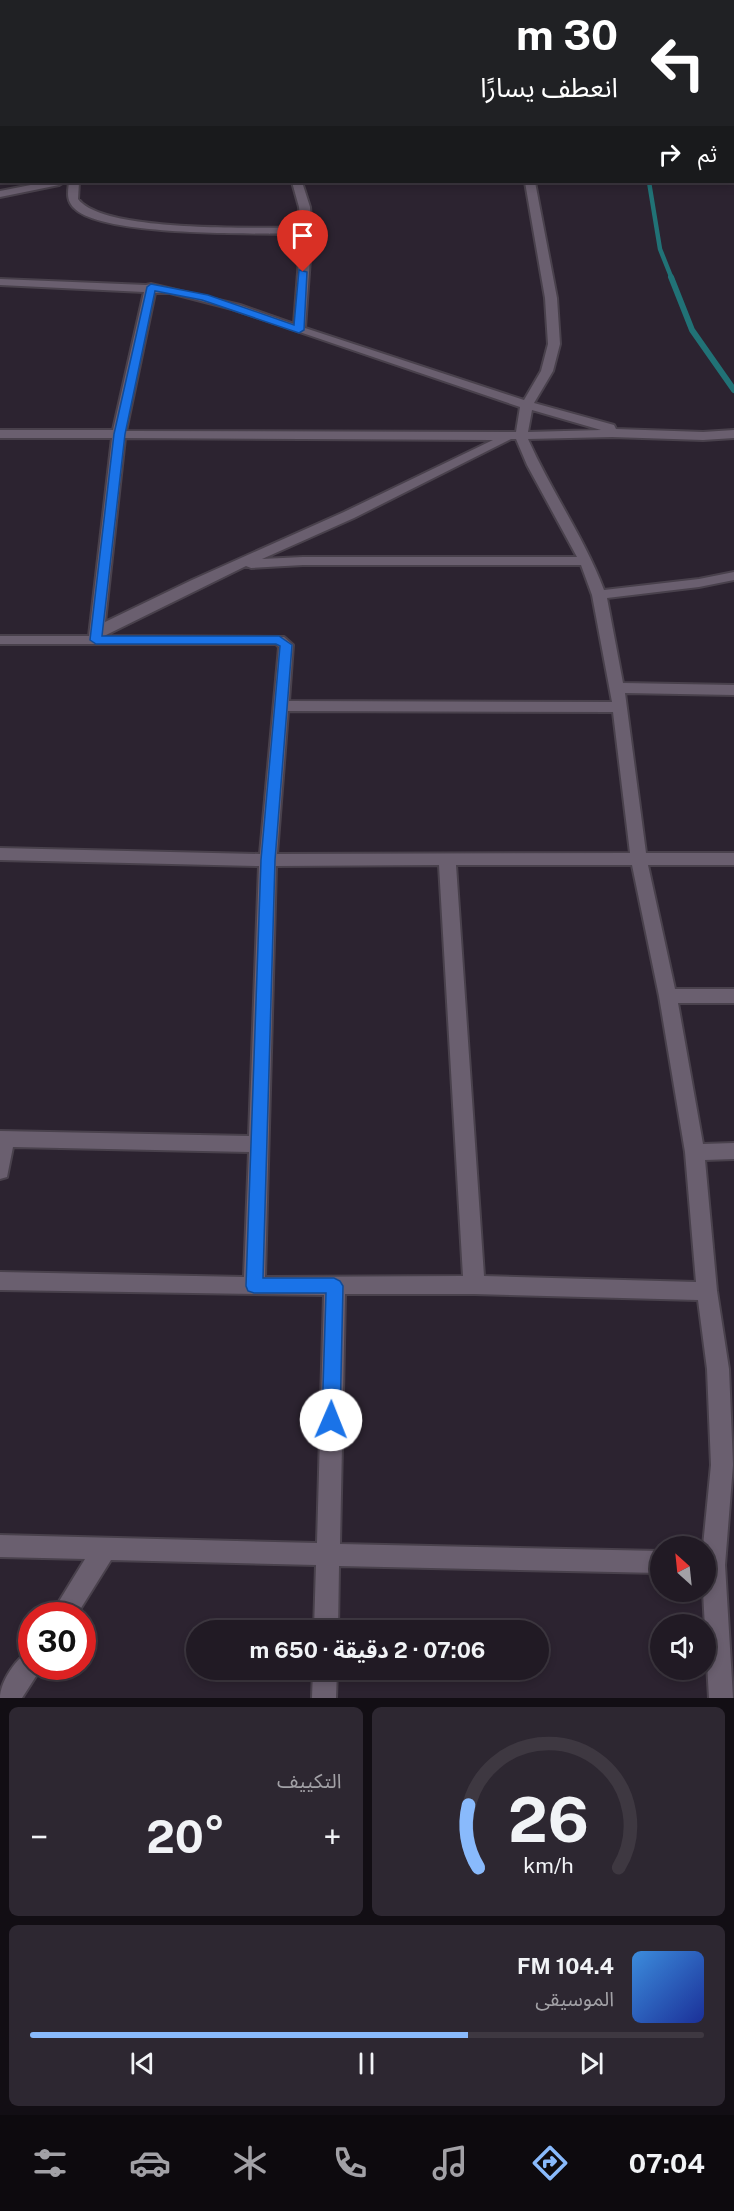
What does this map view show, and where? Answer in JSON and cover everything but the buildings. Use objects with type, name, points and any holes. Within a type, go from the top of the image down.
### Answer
[{"type":"street","points":[[0,194],[54,183]]},
{"type":"street","points":[[74,183],[73,199],[80,208],[122,222],[307,231]]},
{"type":"street","points":[[297,183],[305,207],[307,231],[299,330]]},
{"type":"street","points":[[96,636],[238,564],[349,515],[413,482],[516,437],[527,405],[547,371],[554,344],[551,298],[530,183]]},
{"type":"street","points":[[0,282],[151,287],[204,297],[527,405],[626,433]]},
{"type":"street","points":[[96,636],[119,434],[151,287]]},
{"type":"street","points":[[0,434],[516,437],[626,433],[693,437],[734,434]]},
{"type":"street","points":[[516,437],[586,561],[599,595],[617,688],[639,860],[668,996],[695,1152],[707,1291],[728,1466],[715,1536]]},
{"type":"street","points":[[693,437],[734,447]]},
{"type":"street","points":[[238,564],[303,561],[586,561]]},
{"type":"street","points":[[599,595],[699,583],[734,576]]},
{"type":"street","points":[[0,640],[96,636],[282,641],[286,645],[268,860],[254,1286]]},
{"type":"street","points":[[617,688],[734,690]]},
{"type":"street","points":[[281,706],[620,706]]},
{"type":"street","points":[[0,854],[268,860],[734,859]]},
{"type":"street","points":[[447,860],[474,1285]]},
{"type":"street","points":[[668,996],[734,996]]},
{"type":"street","points":[[0,1171],[2,1139],[259,1144]]},
{"type":"street","points":[[695,1152],[734,1152]]},
{"type":"street","points":[[0,1281],[254,1286],[474,1285],[707,1291]]},
{"type":"street","points":[[326,1620],[334,1286]]},
{"type":"street","points":[[0,1546],[650,1562]]},
{"type":"street","points":[[71,1602],[106,1548]]},
{"type":"street","points":[[712,1602],[721,1698]]},
{"type":"street","points":[[8,1698],[20,1680]]},
{"type":"street","points":[[324,1698],[325,1680]]},
{"type":"waterway","points":[[649,183],[660,249],[672,279]]},
{"type":"waterway","points":[[671,277],[692,330],[734,390]]},
{"type":"route","points":[[303,272],[299,330],[204,297],[151,287],[119,434],[96,640],[279,640],[286,645],[268,860],[254,1286],[334,1286],[331,1420]]}]
